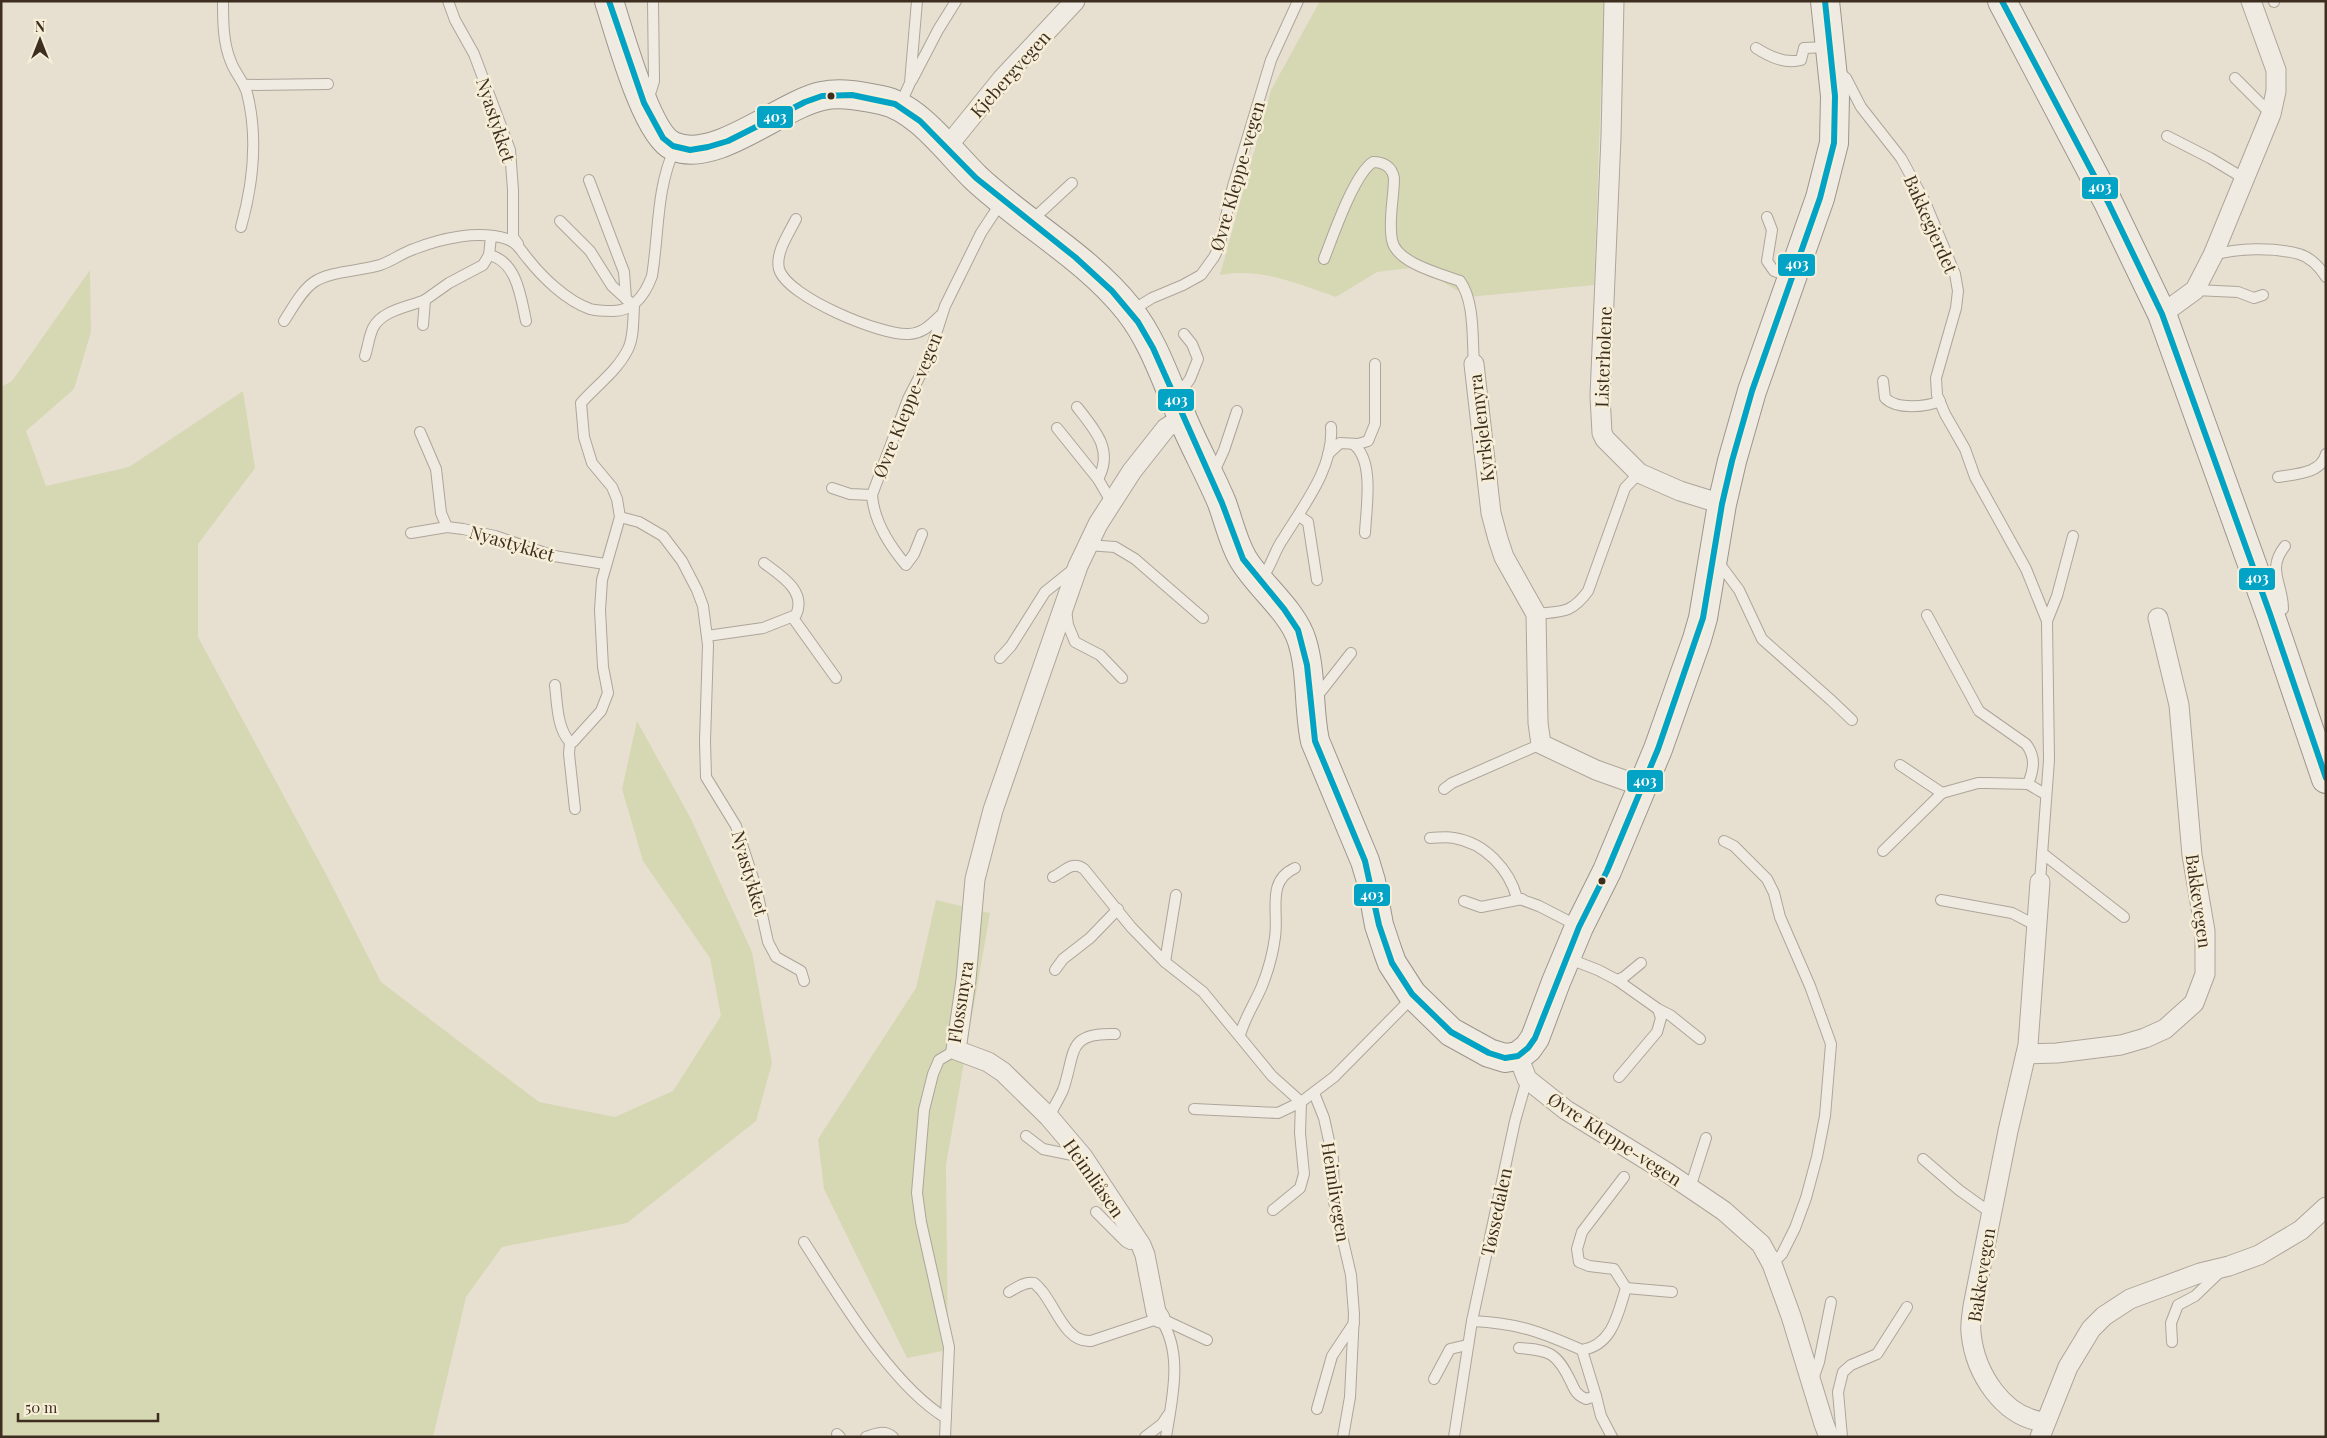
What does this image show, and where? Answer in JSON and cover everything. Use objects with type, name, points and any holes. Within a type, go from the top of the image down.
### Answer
[{"type":"street","points":[[609,1],[642,100],[662,138],[676,147],[693,150],[714,146],[732,139],[793,107],[822,96],[848,95],[884,100],[905,94],[947,147],[976,178],[1031,221],[1098,279],[1130,312],[1159,361],[1221,503],[1237,549],[1258,581],[1287,616],[1301,639],[1308,672],[1311,722],[1316,741],[1365,861],[1371,881],[1379,925],[1396,970],[1412,994],[1451,1032],[1489,1053],[1505,1058],[1523,1068],[1528,1048],[1535,1038],[1579,927],[1607,871],[1658,748],[1703,618],[1722,504],[1752,392],[1820,198],[1834,143],[1835,105],[1825,1]]},
{"type":"street","name":"Kjebergvegen","points":[[947,147],[1002,79],[1075,1]]},
{"type":"street","name":"Listerholene","points":[[1614,1],[1611,137],[1601,354],[1600,396],[1602,433],[1610,447],[1639,473],[1680,491],[1722,504]]},
{"type":"street","points":[[2002,1],[2108,202],[2162,314],[2270,614],[2326,779]]},
{"type":"street","points":[[2162,314],[2195,290],[2245,179],[2271,114],[2276,91],[2276,70],[2251,1]]},
{"type":"street","name":"Kyrkjelemyra","points":[[1474,364],[1480,430],[1496,530],[1504,557],[1536,614],[1538,723],[1542,744]]},
{"type":"street","name":"Flossmyra","points":[[956,1050],[966,980],[974,880],[993,810],[1066,600],[1087,545],[1112,503],[1179,409]]},
{"type":"street","name":"Bakkevegen","points":[[2026,1054],[2056,1053],[2121,1045],[2145,1038],[2171,1024],[2194,1003],[2205,974],[2205,931],[2192,854],[2179,704],[2158,618]]},
{"type":"street","points":[[1542,744],[1596,770],[1641,786]]},
{"type":"street","name":"Bakkevegen","points":[[2040,882],[2026,1054],[1991,1213],[1973,1306],[1971,1333],[1976,1356],[1996,1394],[2009,1407],[2043,1429]]},
{"type":"street","name":"Heimliåsen","points":[[956,1050],[988,1062],[1003,1072],[1049,1117],[1083,1157],[1138,1240],[1145,1255],[1156,1312],[1160,1318]]},
{"type":"street","name":"Øvre Kleppe-vegen","points":[[1523,1068],[1566,1110],[1690,1188],[1739,1222],[1761,1244],[1772,1264],[1830,1437]]},
{"type":"street","points":[[2043,1429],[2080,1344],[2104,1316],[2130,1299],[2200,1273],[2229,1266],[2260,1255],[2301,1230],[2326,1207]]},
{"type":"lane","points":[[223,1],[225,46],[234,70],[244,85],[248,106],[253,163],[248,202],[241,226]]},
{"type":"lane","name":"Nyastykket","points":[[448,1],[455,20],[474,54],[510,150],[514,190],[514,238],[534,266],[578,303],[592,310],[602,311],[616,311],[630,303]]},
{"type":"lane","points":[[642,100],[650,94],[654,81],[653,1]]},
{"type":"lane","points":[[905,94],[917,1]]},
{"type":"lane","points":[[905,94],[938,30],[956,1]]},
{"type":"lane","name":"Øvre Kleppe-vegen","points":[[1130,312],[1152,298],[1184,286],[1202,275],[1214,257],[1219,247],[1233,186],[1272,60],[1298,1]]},
{"type":"lane","points":[[1756,48],[1780,60],[1801,60],[1804,48],[1831,58]]},
{"type":"lane","name":"Bakkegjerdet","points":[[1831,58],[1846,78],[1861,107],[1901,158],[1925,202],[1955,274],[1958,291],[1956,308],[1936,378],[1938,395],[1965,448],[1975,477],[2026,569],[2047,621]]},
{"type":"lane","points":[[2235,78],[2271,114]]},
{"type":"lane","points":[[244,85],[328,84]]},
{"type":"lane","points":[[2167,136],[2245,179]]},
{"type":"lane","points":[[630,303],[648,287],[652,276],[658,210],[669,162],[676,147]]},
{"type":"lane","name":"Kyrkjelemyra","points":[[1324,259],[1361,174],[1368,164],[1378,162],[1387,165],[1394,178],[1392,230],[1394,245],[1402,255],[1416,264],[1460,281],[1464,286],[1469,310],[1474,364]]},
{"type":"lane","points":[[575,809],[569,754],[570,742],[601,711],[608,693],[603,668],[600,610],[602,580],[620,516],[617,499],[612,487],[592,463],[584,437],[581,403],[618,364],[628,349],[632,335],[630,303],[624,272],[589,180]]},
{"type":"lane","points":[[1031,221],[1072,183]]},
{"type":"lane","name":"Øvre Kleppe-vegen","points":[[922,534],[914,554],[906,566],[887,542],[873,508],[872,495],[908,399],[927,362],[942,315],[981,233],[1002,200]]},
{"type":"lane","points":[[1767,217],[1772,230],[1767,261],[1774,271],[1791,277]]},
{"type":"lane","name":"Øvre Kleppe-vegen","points":[[796,219],[780,252],[779,265],[780,272],[798,292],[840,315],[887,332],[900,334],[920,332],[942,315]]},
{"type":"lane","points":[[560,221],[590,250],[612,286],[630,303]]},
{"type":"lane","points":[[284,321],[312,283],[324,277],[380,265],[414,249],[451,237],[491,237],[506,239],[518,244]]},
{"type":"lane","points":[[365,356],[373,328],[380,320],[388,314],[425,300],[448,283],[477,269],[489,255],[491,237]]},
{"type":"lane","points":[[2212,255],[2237,250],[2278,251],[2301,254],[2314,263],[2326,277]]},
{"type":"lane","points":[[489,255],[498,257],[509,266],[521,297],[526,321]]},
{"type":"lane","points":[[2195,290],[2238,292],[2254,298],[2263,296]]},
{"type":"lane","points":[[423,325],[425,300]]},
{"type":"lane","points":[[1179,409],[1198,359],[1192,344],[1184,334]]},
{"type":"lane","points":[[1328,454],[1340,443],[1353,444],[1368,441],[1375,424],[1375,364]]},
{"type":"lane","points":[[1883,381],[1885,398],[1895,404],[1927,406],[1940,401]]},
{"type":"lane","points":[[1077,407],[1088,422],[1104,451],[1105,461],[1098,479]]},
{"type":"lane","points":[[1210,479],[1224,450],[1237,411]]},
{"type":"lane","points":[[1258,581],[1265,574],[1282,539],[1299,516],[1318,479],[1328,454],[1330,427]]},
{"type":"lane","points":[[1058,428],[1098,479],[1112,503]]},
{"type":"lane","name":"Nyastykket","points":[[420,432],[436,468],[441,513],[448,527]]},
{"type":"lane","points":[[1353,444],[1359,448],[1366,465],[1365,533]]},
{"type":"lane","points":[[2278,477],[2311,472],[2324,459],[2326,454]]},
{"type":"lane","points":[[1536,614],[1567,610],[1578,605],[1588,591],[1625,488],[1639,473]]},
{"type":"lane","name":"Øvre Kleppe-vegen","points":[[832,488],[850,494],[872,495]]},
{"type":"lane","name":"Nyastykket","points":[[620,516],[653,529],[669,543],[697,590],[703,606],[708,675],[704,757],[706,777],[733,819],[739,832],[756,887],[768,942],[776,957],[801,971],[804,981]]},
{"type":"lane","points":[[1299,516],[1308,522],[1317,580]]},
{"type":"lane","name":"Nyastykket","points":[[411,533],[448,527],[495,536],[554,556],[605,564]]},
{"type":"lane","points":[[2047,621],[2057,596],[2073,536]]},
{"type":"lane","points":[[1087,545],[1115,547],[1128,555],[1203,618]]},
{"type":"lane","points":[[2270,614],[2283,609],[2275,569],[2278,554],[2285,546]]},
{"type":"lane","points":[[1712,559],[1718,560],[1739,590],[1762,639],[1852,720]]},
{"type":"lane","points":[[706,636],[763,628],[793,618],[798,611],[798,596],[789,582],[764,563]]},
{"type":"lane","points":[[1000,658],[1011,646],[1045,592],[1060,578],[1078,566]]},
{"type":"lane","name":"Flossmyra","points":[[1066,600],[1066,615],[1075,642],[1100,655],[1122,678]]},
{"type":"lane","points":[[1927,615],[1979,711],[2026,744],[2031,751],[2033,768],[2028,784]]},
{"type":"lane","points":[[793,618],[836,678]]},
{"type":"lane","name":"Bakkevegen","points":[[2040,882],[2049,760],[2047,621]]},
{"type":"lane","points":[[1310,703],[1335,676],[1351,653]]},
{"type":"lane","points":[[555,685],[560,721],[570,742]]},
{"type":"lane","points":[[1444,789],[1452,782],[1542,744]]},
{"type":"lane","points":[[1900,765],[1942,793]]},
{"type":"lane","points":[[1883,851],[1942,793],[1978,783],[2028,784],[2045,794]]},
{"type":"lane","points":[[1430,838],[1456,838],[1489,854],[1508,877],[1517,898],[1579,927]]},
{"type":"lane","points":[[1724,840],[1734,846],[1767,879],[1774,893],[1780,917],[1810,986],[1831,1044],[1825,1116],[1817,1157],[1806,1198],[1795,1228],[1782,1254],[1772,1264]]},
{"type":"lane","points":[[2042,853],[2124,917]]},
{"type":"lane","points":[[1054,877],[1068,868],[1078,865],[1118,909],[1131,927],[1165,962],[1203,992],[1272,1076],[1301,1102]]},
{"type":"lane","points":[[1240,1035],[1249,1009],[1264,982],[1275,936],[1274,892],[1284,874],[1295,868]]},
{"type":"lane","points":[[1165,962],[1176,895]]},
{"type":"lane","points":[[1464,901],[1481,907],[1522,899]]},
{"type":"lane","points":[[1942,900],[2012,914],[2037,926]]},
{"type":"lane","points":[[1054,970],[1063,959],[1090,938],[1118,909]]},
{"type":"lane","points":[[1566,958],[1598,970],[1617,980],[1658,1009],[1670,1015],[1700,1038]]},
{"type":"lane","points":[[1617,980],[1624,977],[1641,963]]},
{"type":"lane","points":[[1194,1109],[1278,1113],[1301,1102],[1334,1078],[1408,1002],[1412,994]]},
{"type":"lane","points":[[1619,1077],[1657,1032],[1661,1018],[1658,1009]]},
{"type":"lane","points":[[1049,1117],[1062,1091],[1073,1051],[1081,1040],[1094,1033],[1115,1034]]},
{"type":"lane","name":"Flossmyra","points":[[945,1437],[949,1347],[917,1193],[924,1110],[933,1074],[939,1060],[956,1050]]},
{"type":"lane","name":"Tøssedalen","points":[[1454,1437],[1467,1345],[1515,1122],[1523,1068]]},
{"type":"lane","name":"Heimlivegen","points":[[1314,1093],[1324,1118],[1333,1159],[1334,1202],[1351,1275],[1354,1322],[1350,1397],[1344,1437]]},
{"type":"lane","name":"Heimlivegen","points":[[1273,1210],[1300,1188],[1304,1174],[1300,1133],[1301,1102]]},
{"type":"lane","points":[[1026,1136],[1043,1149],[1083,1157]]},
{"type":"lane","name":"Øvre Kleppe-vegen","points":[[1690,1188],[1706,1138]]},
{"type":"lane","name":"Bakkevegen","points":[[1923,1159],[1959,1190],[1991,1213]]},
{"type":"lane","points":[[1624,1177],[1582,1232],[1577,1249],[1578,1262],[1589,1266],[1614,1269],[1626,1288]]},
{"type":"lane","name":"Heimliåsen","points":[[1096,1212],[1126,1242],[1130,1244],[1138,1240]]},
{"type":"lane","points":[[804,1242],[850,1312],[888,1362],[917,1397],[946,1418]]},
{"type":"lane","points":[[2172,1342],[2171,1323],[2178,1305],[2195,1296],[2214,1275],[2229,1266]]},
{"type":"lane","points":[[1009,1292],[1023,1284],[1032,1283],[1036,1285],[1051,1302],[1068,1332],[1083,1342],[1160,1318],[1207,1340]]},
{"type":"lane","points":[[1472,1321],[1499,1322],[1536,1330],[1582,1350],[1600,1344],[1611,1330],[1626,1288]]},
{"type":"lane","points":[[1626,1288],[1672,1292]]},
{"type":"lane","points":[[1811,1385],[1819,1362],[1831,1302]]},
{"type":"lane","points":[[1842,1437],[1838,1392],[1843,1372],[1850,1365],[1877,1354],[1907,1307]]},
{"type":"lane","name":"Heimliåsen","points":[[1160,1318],[1171,1339],[1172,1350],[1174,1390],[1166,1437]]},
{"type":"lane","points":[[1316,1409],[1332,1356],[1354,1322]]},
{"type":"lane","points":[[1434,1379],[1450,1349],[1467,1345]]},
{"type":"lane","points":[[1519,1348],[1541,1349],[1554,1355],[1564,1366],[1577,1395],[1586,1399],[1596,1396]]},
{"type":"lane","points":[[1582,1350],[1602,1416],[1612,1437]]},
{"type":"lane","points":[[1145,1437],[1162,1424],[1170,1412]]},
{"type":"lane","points":[[866,1437],[885,1432],[893,1437]]},
{"type":"green space","points":[[1320,1],[1617,1],[1601,89],[1594,285],[1468,297],[1418,267],[1377,272],[1336,297],[1293,282],[1264,275],[1235,273],[1220,275],[1271,90]]},
{"type":"green space","points":[[90,270],[91,332],[74,389],[26,431],[46,486],[129,467],[243,391],[255,468],[198,544],[198,637],[327,876],[381,982],[539,1102],[615,1117],[673,1091],[721,1016],[710,958],[643,861],[622,789],[637,721],[691,819],[752,952],[772,1063],[756,1121],[627,1223],[502,1247],[466,1297],[433,1437],[1,1437],[1,387],[12,381]]},
{"type":"green space","points":[[936,900],[990,913],[946,1165],[948,1350],[907,1358],[824,1189],[818,1139],[916,988]]},
{"type":"transit line","name":"403","points":[[609,1],[644,103],[663,138],[673,146],[690,150],[728,141],[805,102],[822,96],[852,95],[895,104],[920,121],[976,178],[1075,257],[1112,291],[1138,322],[1153,348],[1222,503],[1243,559],[1284,609],[1298,630],[1307,665],[1315,741],[1365,861],[1379,925],[1392,963],[1412,994],[1451,1032],[1489,1053],[1505,1058],[1518,1056],[1528,1048],[1535,1038],[1579,927],[1607,871],[1658,749],[1703,618],[1722,504],[1732,461],[1752,391],[1820,198],[1834,143],[1835,96],[1825,1]]},
{"type":"transit line","name":"403","points":[[2002,1],[2108,202],[2162,314],[2270,614],[2326,778]]}]
